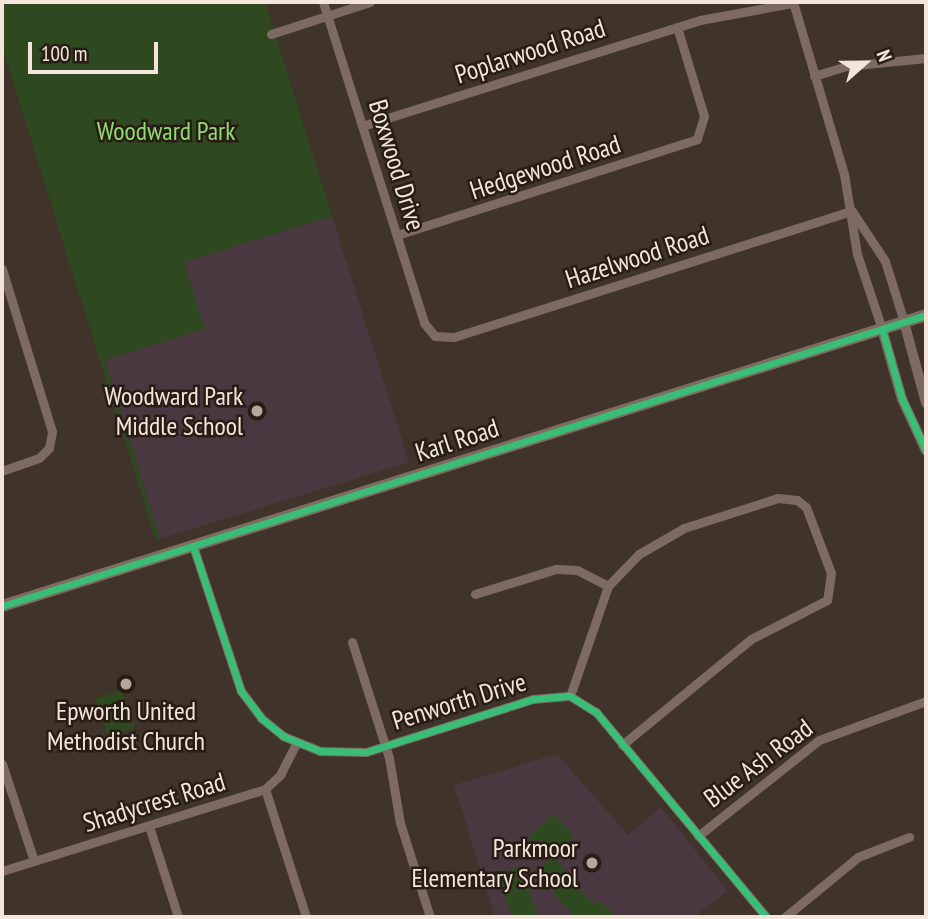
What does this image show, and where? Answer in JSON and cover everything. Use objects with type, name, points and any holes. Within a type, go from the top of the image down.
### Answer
[{"type":"main road","name":"Karl Road","points":[[2,606],[926,315]]},
{"type":"street","name":"Boxwood Drive","points":[[323,2],[424,323],[435,336]]},
{"type":"street","points":[[271,34],[370,2]]},
{"type":"street","points":[[793,3],[852,211],[853,241],[902,399],[926,451]]},
{"type":"street","name":"Poplarwood Road","points":[[362,126],[677,27],[793,3]]},
{"type":"street","name":"Hedgewood Road","points":[[397,235],[688,143],[702,131],[704,116],[677,27]]},
{"type":"street","points":[[814,76],[847,66],[926,58]]},
{"type":"street","points":[[852,211],[884,261],[926,403]]},
{"type":"street","name":"Hazelwood Road","points":[[435,336],[454,337],[852,211]]},
{"type":"street","points":[[2,269],[52,432],[49,447],[39,458],[2,471]]},
{"type":"street","points":[[622,746],[751,639],[827,600],[831,573],[813,518],[797,500],[778,498],[684,528],[639,555],[608,586],[570,696],[596,712],[622,746],[766,917]]},
{"type":"street","name":"Penworth Drive","points":[[192,546],[241,691],[261,718],[296,743],[343,754],[386,746],[533,699],[570,696]]},
{"type":"street","points":[[475,594],[556,569],[587,574],[608,586]]},
{"type":"street","points":[[352,642],[386,746],[400,823],[430,917]]},
{"type":"street","name":"Blue Ash Road","points":[[698,836],[819,740],[926,701]]},
{"type":"street","name":"Shadycrest Road","points":[[2,871],[265,789],[280,775],[296,743]]},
{"type":"street","points":[[2,764],[33,861]]},
{"type":"street","points":[[265,789],[306,917]]},
{"type":"street","points":[[149,826],[178,917]]},
{"type":"street","points":[[785,917],[858,857],[909,837]]},
{"type":"shaded area","name":"Woodward Park Middle School","points":[[332,216],[409,462],[160,539],[105,360],[204,329],[184,262]]},
{"type":"shaded area","name":"Parkmoor Elementary School","points":[[557,754],[628,835],[661,807],[728,891],[694,917],[495,917],[454,785]]},
{"type":"green space","name":"Woodward Park","points":[[2,2],[265,2],[332,216],[184,262],[205,329],[105,360],[160,539],[156,541],[2,46]]},
{"type":"green space","points":[[122,690],[135,728],[109,737],[96,699]]},
{"type":"green space","points":[[555,814],[574,837],[547,859],[528,836]]},
{"type":"green space","points":[[554,856],[592,903],[601,902],[617,917],[574,917],[536,871]]},
{"type":"green space","points":[[521,866],[538,917],[512,917],[498,873]]},
{"type":"cycle path","points":[[2,606],[926,315]]},
{"type":"cycle path","points":[[882,329],[902,399],[926,451]]},
{"type":"cycle path","points":[[193,546],[241,691],[261,718],[283,736],[320,751],[366,752],[533,699],[570,696],[596,712],[766,917]]},
{"type":"place","name":"Woodward Park Middle School","points":[[257,411]]},
{"type":"place","name":"Epworth United Methodist Church","points":[[126,684]]},
{"type":"place","name":"Parkmoor Elementary School","points":[[592,863]]}]
